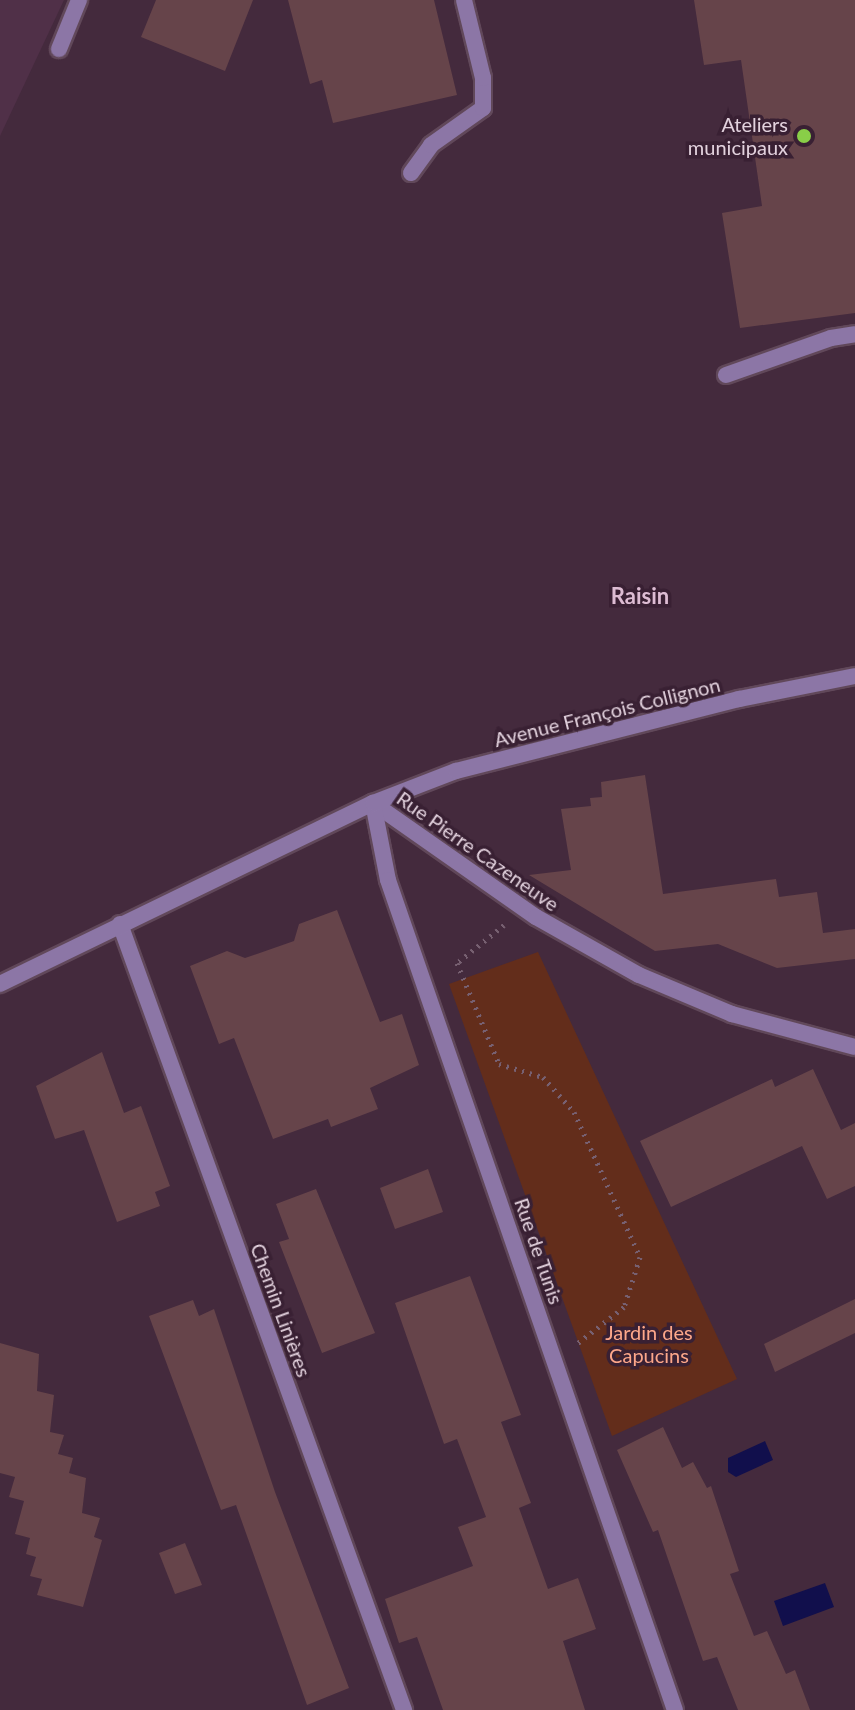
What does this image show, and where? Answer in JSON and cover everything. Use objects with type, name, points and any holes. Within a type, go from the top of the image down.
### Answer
[{"type":"street","points":[[59,49],[79,0]]},
{"type":"street","points":[[411,173],[431,145],[483,108],[483,78],[464,0]]},
{"type":"street","points":[[726,375],[831,338],[855,334]]},
{"type":"street","name":"Avenue François Collignon","points":[[373,803],[481,764],[739,699],[855,676]]},
{"type":"street","name":"Rue Pierre Cazeneuve","points":[[0,984],[373,803],[536,917],[625,968],[732,1014],[855,1047]]},
{"type":"street","name":"Rue de Tunis","points":[[373,803],[388,880],[675,1710]]},
{"type":"street","name":"Chemin Linières","points":[[120,924],[404,1710]]},
{"type":"path","points":[[498,912],[509,921],[457,963],[499,1064],[543,1077],[574,1112],[640,1257],[624,1307],[579,1344]]},
{"type":"shaded area","points":[[0,0],[64,0],[0,136]]},
{"type":"shaded area","points":[[765,1441],[773,1460],[736,1477],[728,1472],[728,1458]]},
{"type":"shaded area","points":[[825,1583],[834,1607],[783,1626],[774,1601]]},
{"type":"green space","name":"Jardin des Capucins","points":[[538,952],[737,1379],[612,1436],[449,984]]},
{"type":"building","points":[[156,0],[253,0],[225,71],[141,37]]},
{"type":"building","points":[[288,0],[434,0],[457,95],[333,123],[322,80],[310,84]]},
{"type":"building","name":"Ateliers municipaux","points":[[694,0],[855,0],[855,313],[740,328],[722,213],[762,206],[741,60],[704,65]]},
{"type":"building","points":[[645,775],[663,894],[776,879],[779,897],[817,892],[823,933],[855,929],[855,959],[777,968],[718,944],[655,951],[529,875],[571,870],[561,809],[591,806],[590,798],[602,797],[601,782]]},
{"type":"building","points":[[337,910],[380,1022],[402,1014],[419,1065],[370,1088],[378,1109],[331,1127],[328,1119],[273,1139],[234,1038],[219,1044],[190,966],[227,951],[245,958],[294,941],[299,924]]},
{"type":"building","points":[[102,1052],[124,1113],[141,1106],[170,1186],[155,1192],[160,1206],[117,1222],[84,1130],[55,1139],[36,1086]]},
{"type":"building","points":[[813,1069],[841,1130],[855,1123],[855,1186],[827,1199],[802,1146],[671,1207],[640,1141],[772,1079],[775,1087]]},
{"type":"building","points":[[428,1169],[443,1212],[395,1229],[380,1188]]},
{"type":"building","points":[[316,1189],[375,1333],[322,1353],[279,1242],[289,1239],[276,1204]]},
{"type":"building","points":[[470,1276],[521,1415],[501,1422],[531,1503],[519,1508],[548,1589],[578,1578],[596,1629],[563,1641],[585,1710],[443,1710],[417,1637],[399,1643],[385,1599],[473,1566],[458,1527],[486,1517],[457,1439],[444,1444],[395,1303]]},
{"type":"building","points":[[855,1299],[855,1333],[775,1372],[764,1344]]},
{"type":"building","points":[[193,1300],[199,1316],[214,1309],[275,1492],[349,1688],[307,1705],[236,1505],[221,1510],[149,1316]]},
{"type":"building","points":[[0,1343],[39,1354],[37,1391],[54,1395],[50,1432],[64,1435],[58,1454],[73,1458],[69,1473],[86,1478],[82,1513],[100,1518],[94,1537],[102,1540],[83,1607],[37,1595],[42,1579],[30,1576],[36,1557],[26,1554],[30,1538],[15,1534],[24,1501],[9,1497],[15,1477],[0,1473]]},
{"type":"building","points":[[663,1427],[682,1468],[693,1462],[707,1488],[711,1486],[739,1571],[730,1574],[754,1636],[767,1631],[786,1674],[795,1670],[810,1710],[738,1710],[717,1657],[703,1661],[658,1530],[653,1532],[617,1450]]},
{"type":"building","points":[[185,1543],[202,1585],[175,1594],[159,1553]]},
{"type":"place","name":"Ateliers municipaux","points":[[804,136]]},
{"type":"district","name":"Raisin","points":[[640,596]]}]
